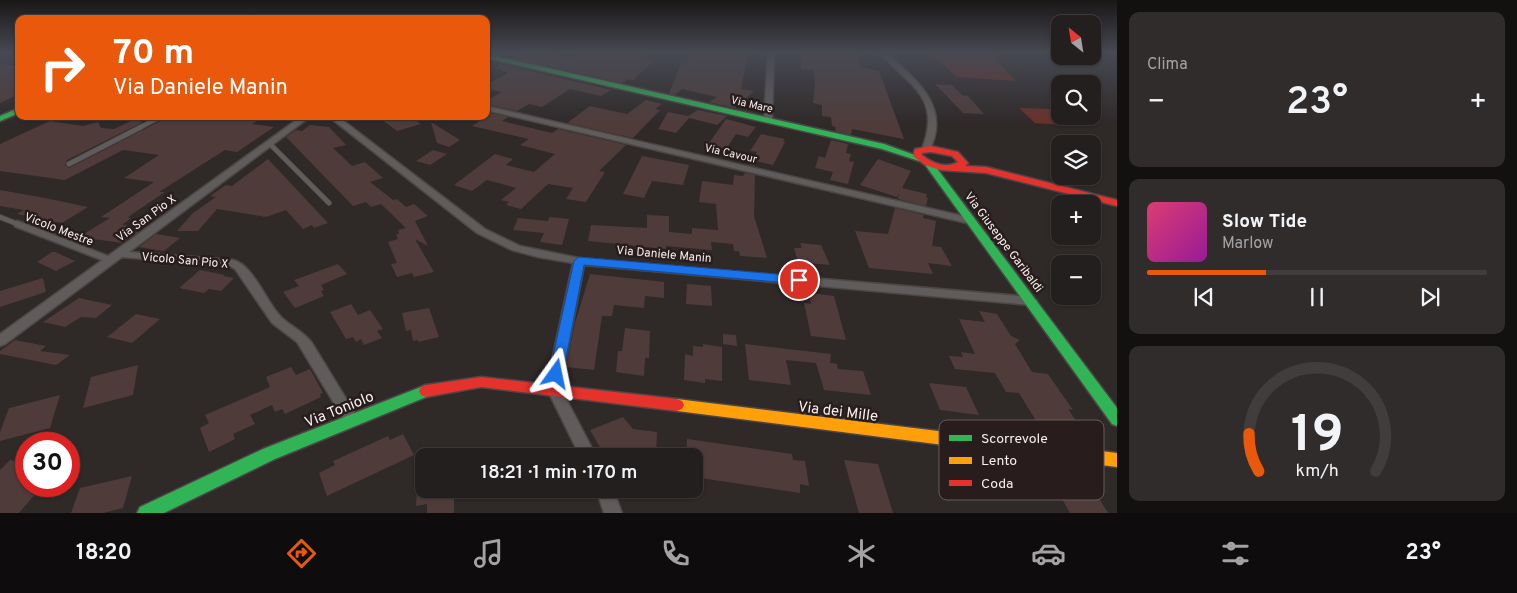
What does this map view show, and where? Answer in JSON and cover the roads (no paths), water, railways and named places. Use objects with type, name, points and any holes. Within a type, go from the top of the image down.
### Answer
[{"type":"street","name":"Via Mare","points":[[589,77],[884,147],[925,152],[949,152],[957,165]]},
{"type":"street","points":[[768,120],[770,77]]},
{"type":"street","points":[[908,77],[924,93],[930,104],[934,120],[925,152]]},
{"type":"street","name":"Via Cavour","points":[[490,109],[971,221]]},
{"type":"street","points":[[0,119],[15,112]]},
{"type":"street","name":"Via San Pio X","points":[[0,341],[302,120]]},
{"type":"street","name":"Via Daniele Manin","points":[[339,120],[481,231],[516,248],[538,254],[579,261],[1031,301]]},
{"type":"street","name":"Via Mare","points":[[925,152],[957,165],[986,170],[1117,203]]},
{"type":"street","name":"Via Giuseppe Garibaldi","points":[[925,152],[940,178],[1117,420]]},
{"type":"street","points":[[940,178],[957,165]]},
{"type":"street","name":"Vicolo San Pio X","points":[[115,256],[126,255],[224,261],[239,266],[277,320],[302,339],[351,419]]},
{"type":"street","points":[[579,261],[556,374],[555,391],[584,448]]},
{"type":"street","name":"Via Toniolo","points":[[146,513],[269,454],[351,419],[422,392],[446,387],[488,383],[555,391]]},
{"type":"street","name":"Via dei Mille","points":[[555,391],[939,438]]},
{"type":"street","name":"Via dei Mille","points":[[1104,458],[1117,460]]},
{"type":"street","points":[[608,498],[613,513]]},
{"type":"lane","points":[[69,164],[154,120]]},
{"type":"lane","points":[[270,144],[330,203]]},
{"type":"lane","name":"Vicolo Mestre","points":[[0,217],[115,256]]}]
